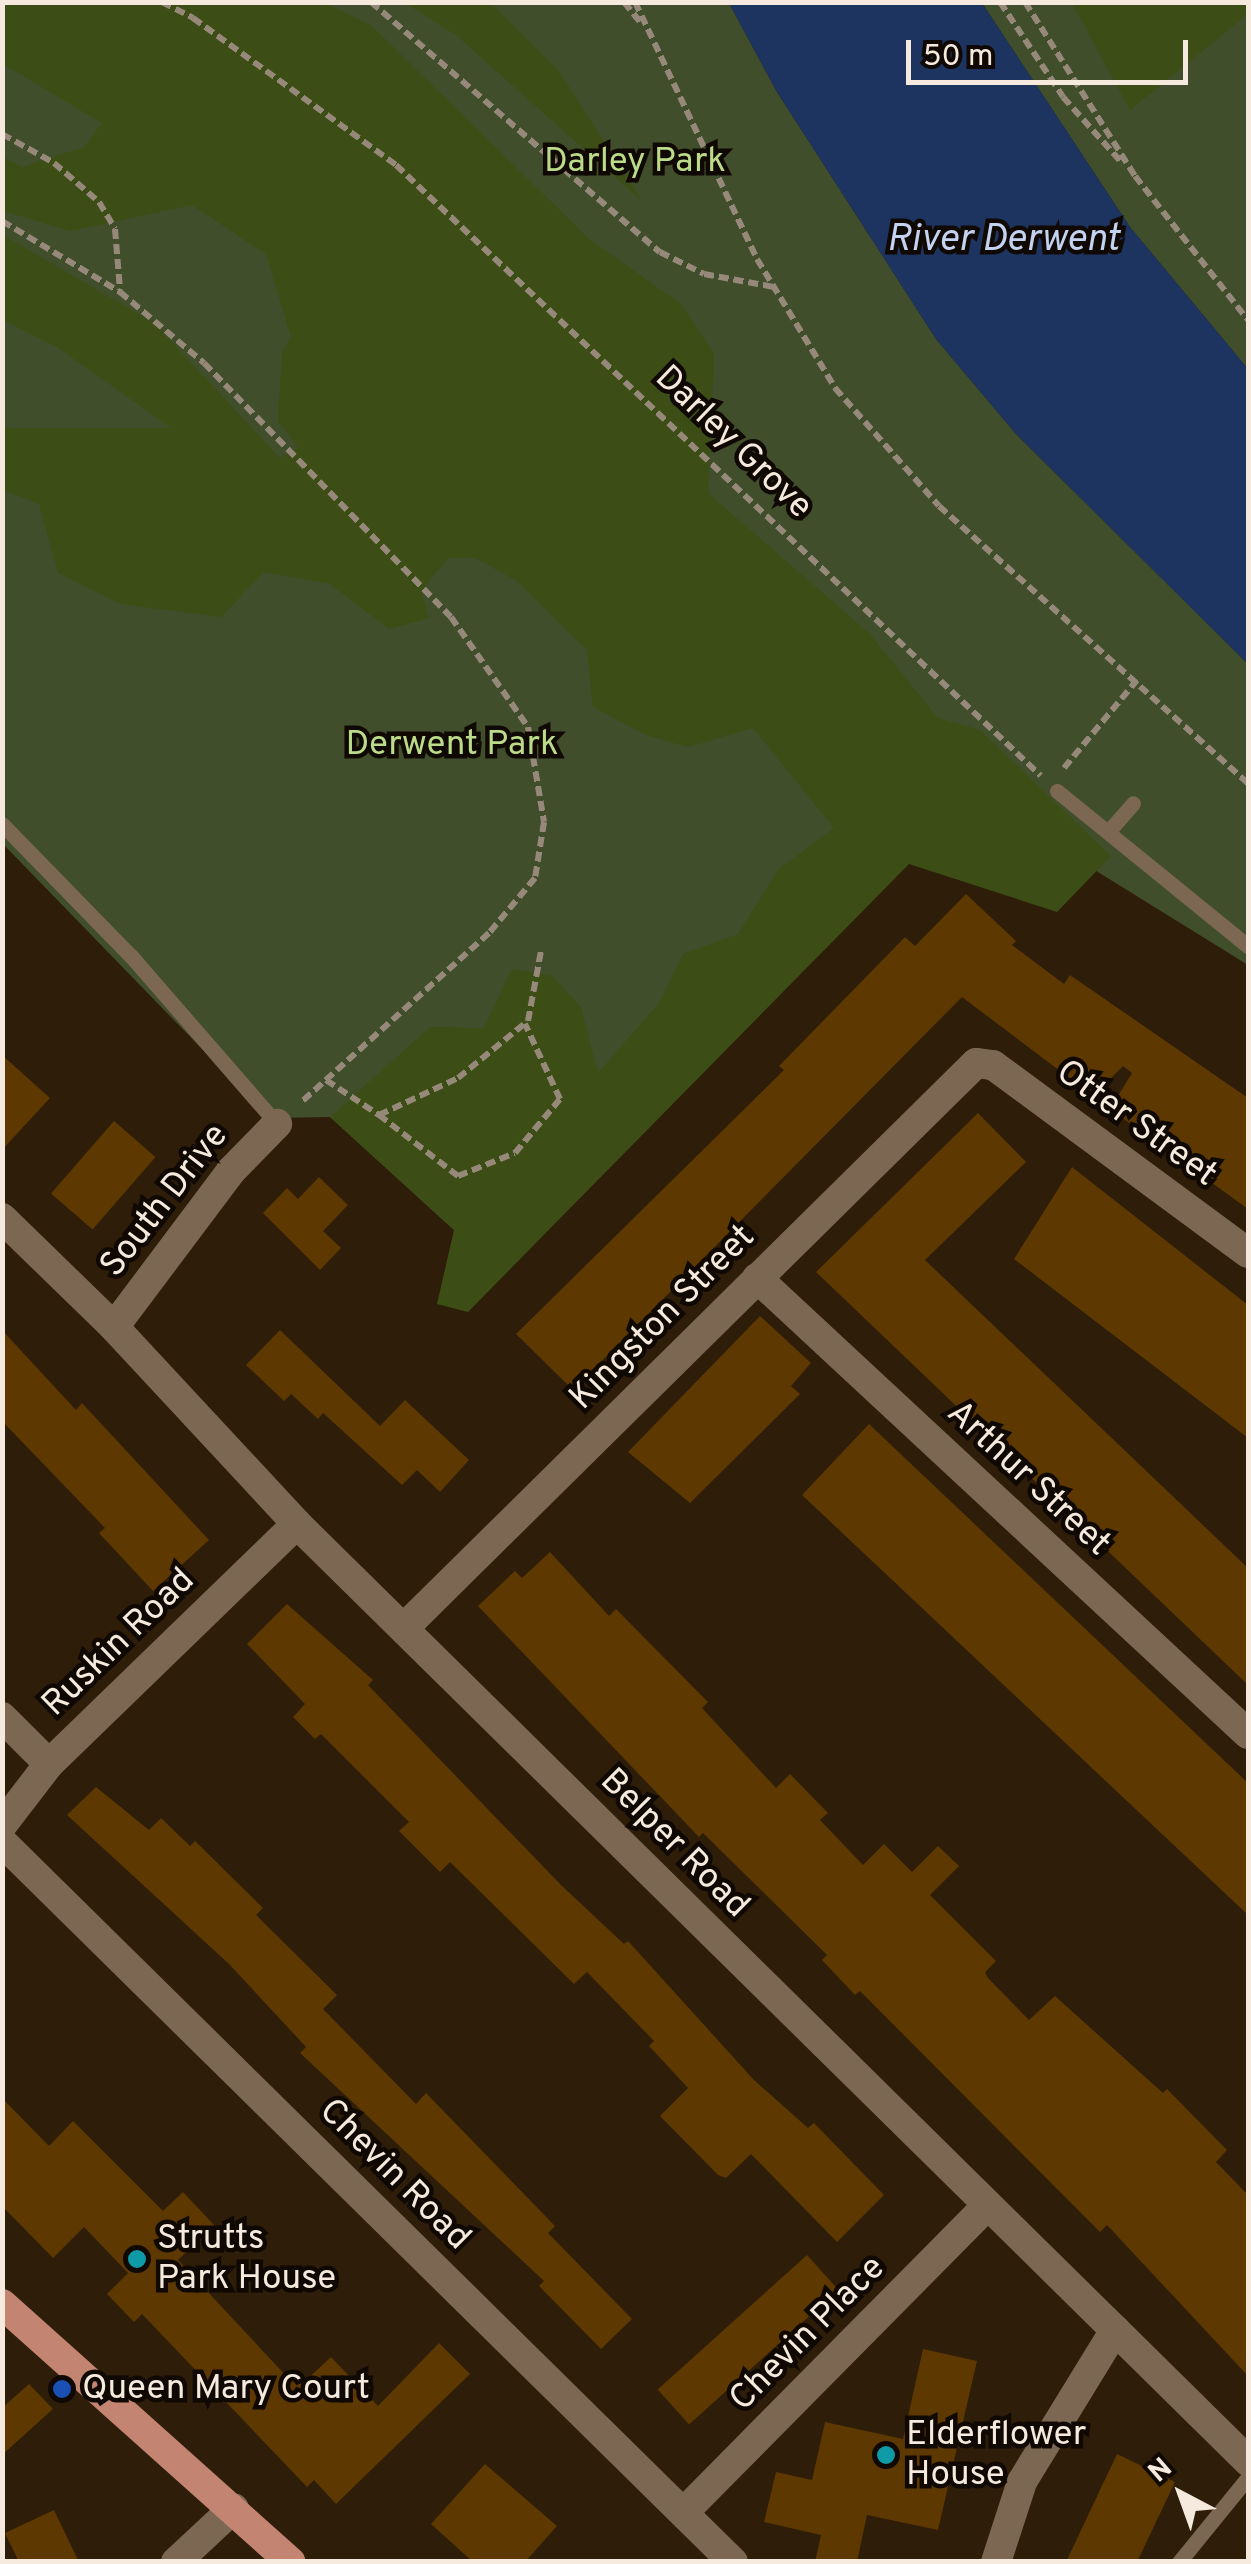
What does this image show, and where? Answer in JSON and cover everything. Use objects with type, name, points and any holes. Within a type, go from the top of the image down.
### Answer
[{"type":"main road","points":[[2,2304],[292,2562]]},
{"type":"street","name":"Otter Street","points":[[976,1062],[992,1065],[1248,1253]]},
{"type":"street","name":"Kingston Street","points":[[404,1628],[976,1062]]},
{"type":"street","name":"South Drive","points":[[114,1327],[232,1171],[277,1124]]},
{"type":"street","name":"Belper Road","points":[[2,1218],[114,1327],[297,1524],[985,2208],[1248,2460]]},
{"type":"street","name":"Arthur Street","points":[[757,1278],[1248,1734]]},
{"type":"street","name":"Ruskin Road","points":[[2,1824],[48,1764],[297,1524]]},
{"type":"street","points":[[2,1717],[48,1764]]},
{"type":"street","name":"Chevin Road","points":[[2,1842],[733,2562]]},
{"type":"street","name":"Chevin Place","points":[[684,2512],[985,2208]]},
{"type":"street","points":[[996,2562],[1022,2482],[1115,2330]]},
{"type":"street","points":[[176,2562],[234,2508]]},
{"type":"lane","points":[[1053,788],[1248,946]]},
{"type":"lane","points":[[1108,832],[1133,804]]},
{"type":"lane","points":[[2,824],[131,956],[277,1124]]},
{"type":"lane","points":[[1178,2562],[1248,2477]]},
{"type":"path","name":"Darley Grove","points":[[162,2],[194,18],[396,165],[1053,788]]},
{"type":"path","points":[[372,2],[660,252],[704,274],[775,288]]},
{"type":"path","points":[[624,2],[646,29]]},
{"type":"path","points":[[635,2],[775,288],[835,388],[939,506],[1248,783]]},
{"type":"path","points":[[1000,2],[1063,98],[1135,176],[1248,320]]},
{"type":"path","points":[[1026,2],[1135,176]]},
{"type":"path","points":[[2,134],[54,163],[99,202],[115,229],[120,292]]},
{"type":"path","points":[[2,221],[120,292],[204,362],[438,604],[492,668],[528,728],[544,822],[535,878],[489,933],[277,1124]]},
{"type":"path","points":[[1053,788],[1137,680]]},
{"type":"path","points":[[326,1080],[458,1176],[515,1153],[560,1099],[525,1024],[541,951]]},
{"type":"path","points":[[378,1115],[458,1078],[525,1024]]},
{"type":"green space","points":[[3,2],[325,3],[371,25],[588,238],[681,304],[714,353],[708,493],[870,634],[938,718],[980,730],[1111,856],[1057,912],[909,864],[468,1312],[437,1304],[454,1230],[330,1117],[430,1027],[484,1028],[512,969],[552,976],[581,1007],[598,1073],[659,1003],[683,954],[738,934],[778,870],[834,828],[753,728],[688,747],[646,735],[593,707],[587,650],[517,581],[475,558],[448,558],[421,591],[429,618],[389,629],[330,584],[264,572],[221,617],[121,604],[58,573],[39,504],[3,490],[3,428],[171,428],[57,347],[3,320],[3,235],[154,323],[280,458],[298,447],[278,421],[282,353],[291,337],[266,254],[192,205],[70,231],[3,211],[3,157],[22,167],[84,147],[102,123],[3,64]]},
{"type":"green space","name":"Derwent Park","points":[[3,3],[729,3],[777,92],[936,339],[1016,434],[1248,664],[1248,965],[972,794],[487,1260],[330,1117],[269,1118],[3,844]]},
{"type":"green space","points":[[405,3],[491,3],[559,71],[642,201],[456,35]]},
{"type":"green space","points":[[982,3],[1248,3],[1248,369],[1130,227]]},
{"type":"green space","points":[[1072,3],[1248,3],[1248,14],[1130,110]]},
{"type":"water","name":"River Derwent","points":[[729,3],[982,3],[1130,227],[1248,369],[1248,664],[1016,434],[936,339],[777,92]]},
{"type":"building","points":[[966,894],[1016,941],[1012,945],[1064,984],[1070,975],[1248,1098],[1248,1209],[1110,1109],[1132,1073],[1123,1066],[1093,1096],[962,997],[573,1390],[516,1334],[784,1070],[779,1066],[905,937],[915,946]]},
{"type":"building","points":[[2,1055],[50,1098],[2,1150]]},
{"type":"building","points":[[978,1113],[1026,1162],[925,1260],[1248,1568],[1248,1685],[816,1272]]},
{"type":"building","points":[[114,1121],[156,1157],[93,1230],[51,1193]]},
{"type":"building","points":[[1072,1167],[1248,1305],[1248,1438],[1014,1259]]},
{"type":"building","points":[[319,1177],[348,1205],[323,1231],[341,1248],[320,1270],[263,1213],[287,1188],[298,1199]]},
{"type":"building","points":[[760,1316],[811,1363],[791,1386],[800,1394],[690,1503],[628,1452]]},
{"type":"building","points":[[2,1330],[76,1410],[82,1403],[209,1540],[153,1591],[99,1533],[105,1528],[2,1421]]},
{"type":"building","points":[[280,1330],[380,1426],[405,1400],[469,1460],[440,1492],[417,1470],[402,1485],[323,1413],[318,1419],[291,1394],[284,1401],[246,1365]]},
{"type":"building","points":[[869,1424],[1248,1783],[1248,1915],[802,1495]]},
{"type":"building","points":[[550,1552],[609,1616],[616,1609],[708,1702],[702,1708],[776,1788],[790,1774],[828,1813],[820,1820],[863,1865],[884,1844],[912,1872],[938,1846],[959,1866],[930,1895],[996,1961],[985,1972],[988,1978],[1029,2020],[1055,1996],[1163,2093],[1167,2089],[1227,2150],[1216,2162],[1248,2195],[1248,2376],[1107,2225],[1100,2232],[860,1991],[855,1995],[822,1960],[827,1955],[703,1833],[699,1837],[478,1606],[515,1571],[522,1578]]},
{"type":"building","points":[[287,1604],[373,1680],[368,1685],[561,1885],[624,1944],[628,1941],[754,2080],[808,2128],[814,2123],[884,2195],[837,2242],[751,2154],[726,2178],[718,2175],[660,2116],[688,2088],[649,2046],[654,2041],[587,1972],[574,1984],[450,1862],[440,1872],[399,1831],[409,1822],[321,1734],[315,1739],[293,1717],[305,1704],[247,1644]]},
{"type":"building","points":[[96,1787],[149,1830],[161,1818],[190,1846],[195,1841],[263,1908],[256,1915],[337,1995],[323,2009],[416,2104],[426,2093],[555,2226],[548,2233],[632,2319],[601,2349],[539,2286],[544,2281],[300,2053],[306,2047],[229,1964],[67,1815]]},
{"type":"building","points":[[2,2098],[49,2146],[73,2121],[163,2211],[183,2192],[214,2225],[178,2260],[289,2379],[302,2384],[331,2357],[378,2406],[439,2343],[470,2374],[336,2504],[314,2480],[307,2487],[142,2314],[134,2322],[107,2294],[128,2273],[84,2227],[53,2258],[2,2206]]},
{"type":"building","points":[[807,2255],[838,2290],[689,2424],[658,2389]]},
{"type":"building","name":"Elderflower House","points":[[923,2349],[977,2361],[938,2530],[867,2515],[857,2562],[815,2562],[821,2535],[764,2522],[776,2472],[812,2480],[825,2422],[903,2439]]},
{"type":"building","points":[[29,2384],[53,2409],[2,2455],[2,2408]]},
{"type":"building","points":[[1117,2454],[1175,2482],[1137,2562],[1066,2562]]},
{"type":"building","points":[[485,2464],[557,2526],[525,2562],[473,2562],[431,2524]]},
{"type":"building","points":[[54,2510],[79,2562],[19,2562],[5,2533]]},
{"type":"place","name":"Strutts Park House","points":[[137,2259]]},
{"type":"place","name":"Queen Mary Court","points":[[62,2389]]},
{"type":"place","name":"Elderflower House","points":[[886,2455]]},
{"type":"park label","name":"Darley Park","points":[[635,162]]}]
